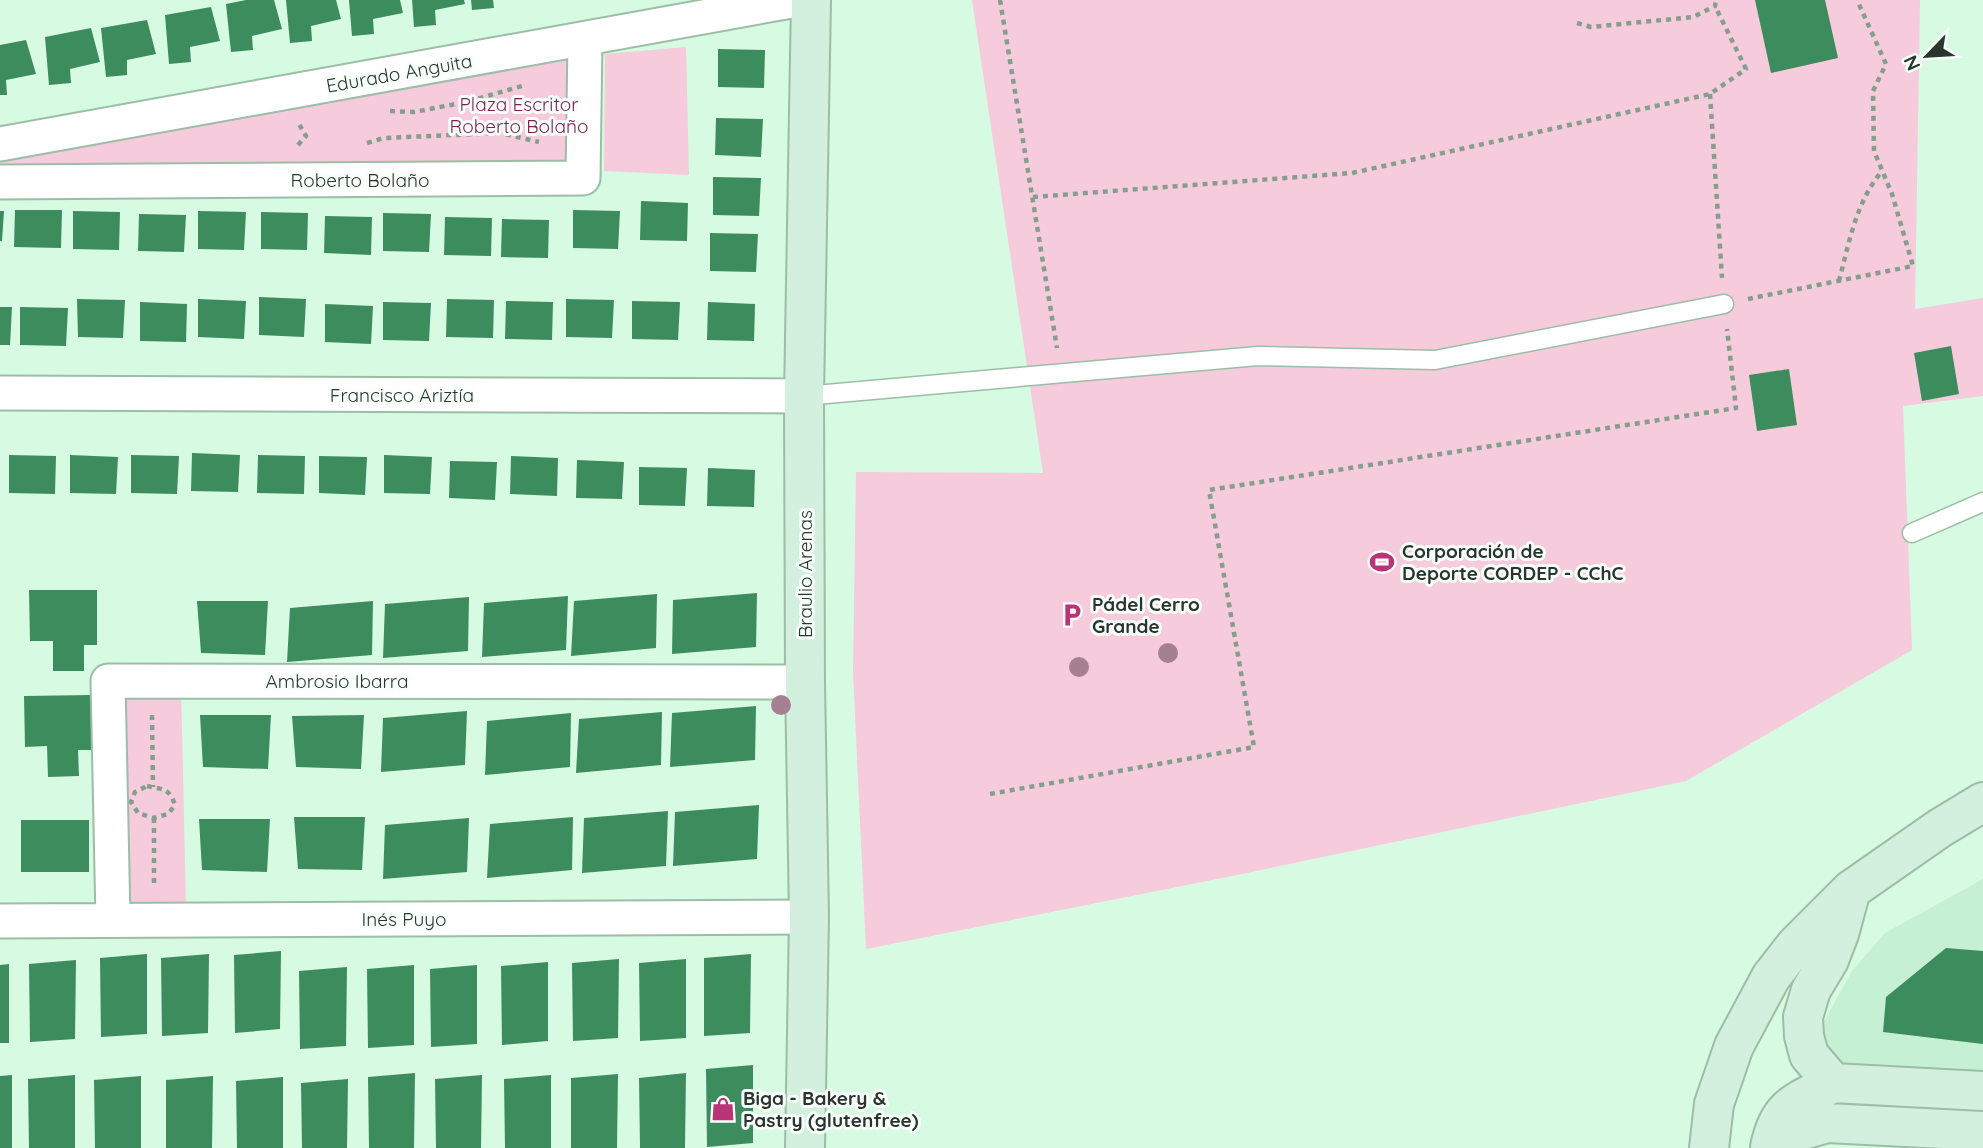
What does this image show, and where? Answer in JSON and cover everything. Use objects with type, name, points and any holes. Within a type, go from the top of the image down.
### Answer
[{"type":"street","name":"Edurado Anguita","points":[[0,144],[797,0]]},
{"type":"street","name":"Braulio Arenas","points":[[804,1148],[809,917],[804,396],[811,0]]},
{"type":"street","points":[[583,170],[585,40]]},
{"type":"street","name":"Roberto Bolaño","points":[[0,182],[583,178],[583,170]]},
{"type":"street","name":"Francisco Ariztía","points":[[0,393],[804,396]]},
{"type":"street","name":"Ambrosio Ibarra","points":[[113,920],[108,681],[805,682]]},
{"type":"street","points":[[1709,1148],[1714,1104],[1734,1046],[1771,976],[1796,945],[1851,890],[1940,828],[1983,802]]},
{"type":"street","points":[[1833,1083],[1809,1055],[1803,1017],[1811,990],[1829,960],[1839,934],[1851,890]]},
{"type":"street","name":"Inés Puyo","points":[[0,920],[809,917]]},
{"type":"street","points":[[1769,1148],[1778,1119],[1788,1108],[1833,1083],[1983,1091]]},
{"type":"street","points":[[1781,1148],[1796,1132],[1827,1123],[1983,1131]]},
{"type":"lane","points":[[804,396],[1258,356],[1435,360],[1724,304]]},
{"type":"lane","points":[[1912,533],[1983,502]]},
{"type":"path","points":[[1000,0],[1059,359],[1059,373]]},
{"type":"path","points":[[1724,304],[1913,267],[1892,194],[1874,151],[1873,92],[1886,64],[1857,0]]},
{"type":"path","points":[[1032,197],[1352,173],[1710,94],[1746,69],[1715,3],[1693,17],[1591,27],[1577,23]]},
{"type":"path","points":[[387,111],[414,111],[466,102],[516,89],[528,83]]},
{"type":"path","points":[[990,794],[1254,747],[1209,490],[1736,408],[1724,304],[1710,94]]},
{"type":"path","points":[[293,152],[306,136],[296,117]]},
{"type":"path","points":[[362,144],[384,138],[500,133],[552,145],[583,170]]},
{"type":"path","points":[[1839,281],[1856,215],[1872,182],[1882,171]]},
{"type":"path","points":[[152,681],[153,787]]},
{"type":"path","points":[[147,786],[153,787],[164,789],[172,796],[175,805],[169,814],[154,818],[138,813],[131,802],[135,792],[147,786]]},
{"type":"path","points":[[154,818],[155,920]]},
{"type":"shaded area","points":[[1983,879],[1983,1079],[1842,1072],[1824,1051],[1820,1029],[1852,971],[1885,933]]},
{"type":"green space","name":"Corporación de Deporte CORDEP - CChC","points":[[972,0],[1920,0],[1915,309],[1983,298],[1983,396],[1903,406],[1912,650],[1686,781],[866,949],[853,672],[856,472],[1043,473]]},
{"type":"green space","name":"Plaza Escritor Roberto Bolaño","points":[[686,47],[689,175],[604,171],[605,54]]},
{"type":"green space","name":"Plaza Escritor Roberto Bolaño","points":[[576,51],[574,170],[0,173],[0,153]]},
{"type":"green space","points":[[181,686],[186,904],[125,905],[121,688]]},
{"type":"building","points":[[246,0],[274,0],[282,29],[252,36],[253,50],[231,52],[226,4]]},
{"type":"building","points":[[286,0],[336,0],[341,19],[311,26],[312,41],[290,43]]},
{"type":"building","points":[[349,0],[400,0],[403,13],[373,19],[374,34],[352,36]]},
{"type":"building","points":[[412,0],[464,0],[465,4],[435,10],[436,25],[414,27]]},
{"type":"building","points":[[471,0],[493,0],[494,8],[472,10]]},
{"type":"building","points":[[1755,0],[1825,0],[1838,58],[1771,73]]},
{"type":"building","points":[[211,7],[220,41],[190,47],[191,62],[169,64],[165,15]]},
{"type":"building","points":[[147,20],[156,54],[127,60],[127,75],[106,77],[101,28]]},
{"type":"building","points":[[91,28],[100,62],[70,69],[71,83],[49,85],[45,37]]},
{"type":"building","points":[[26,40],[36,74],[6,80],[7,95],[0,95],[0,45]]},
{"type":"building","points":[[718,49],[765,50],[764,88],[718,87]]},
{"type":"building","points":[[716,118],[763,119],[761,157],[715,155]]},
{"type":"building","points":[[713,177],[761,178],[759,216],[713,215]]},
{"type":"building","points":[[641,201],[688,203],[687,241],[640,240]]},
{"type":"building","points":[[15,210],[62,210],[61,248],[14,247]]},
{"type":"building","points":[[573,210],[620,211],[618,249],[573,248]]},
{"type":"building","points":[[0,211],[4,211],[2,241],[0,241]]},
{"type":"building","points":[[73,211],[120,212],[119,250],[73,249]]},
{"type":"building","points":[[198,211],[246,212],[244,250],[198,249]]},
{"type":"building","points":[[261,212],[308,213],[307,250],[261,249]]},
{"type":"building","points":[[383,213],[431,214],[429,252],[383,251]]},
{"type":"building","points":[[139,214],[186,215],[184,252],[138,251]]},
{"type":"building","points":[[325,216],[372,217],[371,255],[324,253]]},
{"type":"building","points":[[445,217],[492,218],[491,256],[444,255]]},
{"type":"building","points":[[502,219],[549,220],[548,258],[501,257]]},
{"type":"building","points":[[710,233],[758,234],[756,272],[710,271]]},
{"type":"building","points":[[259,297],[306,299],[304,337],[259,335]]},
{"type":"building","points":[[77,299],[125,300],[123,338],[78,337]]},
{"type":"building","points":[[198,299],[246,301],[244,339],[198,337]]},
{"type":"building","points":[[447,299],[494,300],[493,338],[446,337]]},
{"type":"building","points":[[566,299],[614,300],[612,338],[566,337]]},
{"type":"building","points":[[506,301],[553,302],[552,340],[505,339]]},
{"type":"building","points":[[632,301],[680,302],[678,340],[632,339]]},
{"type":"building","points":[[140,302],[187,304],[186,342],[140,341]]},
{"type":"building","points":[[383,302],[431,303],[429,341],[383,340]]},
{"type":"building","points":[[708,302],[755,304],[754,341],[707,340]]},
{"type":"building","points":[[325,304],[373,306],[371,344],[325,342]]},
{"type":"building","points":[[0,307],[12,307],[10,345],[0,345]]},
{"type":"building","points":[[20,307],[68,308],[66,346],[20,345]]},
{"type":"building","points":[[1951,346],[1959,394],[1922,401],[1914,353]]},
{"type":"building","points":[[1789,369],[1797,425],[1757,431],[1749,375]]},
{"type":"building","points":[[192,453],[240,455],[238,492],[191,491]]},
{"type":"building","points":[[9,455],[56,456],[55,494],[9,493]]},
{"type":"building","points":[[70,455],[118,457],[116,494],[70,493]]},
{"type":"building","points":[[131,455],[179,456],[177,494],[131,493]]},
{"type":"building","points":[[258,455],[305,456],[304,494],[257,493]]},
{"type":"building","points":[[384,455],[432,457],[430,494],[384,493]]},
{"type":"building","points":[[319,456],[367,457],[365,495],[319,493]]},
{"type":"building","points":[[511,456],[558,458],[557,496],[510,494]]},
{"type":"building","points":[[577,460],[624,462],[622,499],[576,498]]},
{"type":"building","points":[[450,461],[497,462],[495,500],[449,498]]},
{"type":"building","points":[[639,467],[687,468],[685,506],[639,505]]},
{"type":"building","points":[[708,468],[755,470],[754,507],[707,506]]},
{"type":"building","points":[[29,590],[97,590],[97,645],[84,645],[84,671],[53,671],[53,641],[30,641]]},
{"type":"building","points":[[757,593],[756,647],[672,654],[673,600]]},
{"type":"building","points":[[657,594],[656,648],[571,656],[574,601]]},
{"type":"building","points":[[568,596],[566,650],[482,657],[484,603]]},
{"type":"building","points":[[469,597],[468,651],[383,658],[385,604]]},
{"type":"building","points":[[197,601],[268,601],[265,655],[201,653]]},
{"type":"building","points":[[373,601],[372,655],[287,662],[290,608]]},
{"type":"building","points":[[91,695],[92,750],[78,750],[79,776],[48,777],[47,746],[25,747],[24,696]]},
{"type":"building","points":[[756,706],[755,760],[670,767],[672,713]]},
{"type":"building","points":[[467,711],[465,765],[381,772],[383,718]]},
{"type":"building","points":[[662,712],[661,765],[576,773],[579,719]]},
{"type":"building","points":[[571,713],[570,767],[485,775],[487,721]]},
{"type":"building","points":[[200,715],[271,715],[268,769],[203,767]]},
{"type":"building","points":[[364,715],[361,769],[296,767],[292,716]]},
{"type":"building","points":[[759,805],[757,859],[673,866],[675,812]]},
{"type":"building","points":[[668,811],[666,866],[582,873],[584,818]]},
{"type":"building","points":[[294,817],[365,817],[362,870],[298,869]]},
{"type":"building","points":[[573,817],[572,870],[487,878],[490,824]]},
{"type":"building","points":[[469,818],[467,872],[383,879],[385,825]]},
{"type":"building","points":[[199,819],[270,819],[267,872],[202,870]]},
{"type":"building","points":[[21,820],[89,820],[89,872],[21,872]]},
{"type":"building","points":[[1946,948],[1983,951],[1983,1044],[1883,1032],[1886,997]]},
{"type":"building","points":[[281,951],[280,1029],[235,1033],[234,955]]},
{"type":"building","points":[[147,954],[147,1034],[101,1037],[100,958]]},
{"type":"building","points":[[209,954],[208,1033],[162,1036],[161,958]]},
{"type":"building","points":[[751,954],[750,1033],[704,1036],[704,958]]},
{"type":"building","points":[[619,959],[618,1038],[573,1041],[572,963]]},
{"type":"building","points":[[686,959],[686,1038],[640,1041],[639,963]]},
{"type":"building","points":[[76,960],[75,1039],[30,1042],[29,964]]},
{"type":"building","points":[[548,962],[548,1041],[502,1045],[501,966]]},
{"type":"building","points":[[9,964],[9,1043],[0,1043],[0,965]]},
{"type":"building","points":[[414,965],[414,1045],[368,1048],[367,969]]},
{"type":"building","points":[[477,965],[477,1044],[431,1047],[430,969]]},
{"type":"building","points":[[347,967],[346,1046],[300,1049],[299,971]]},
{"type":"building","points":[[753,1065],[753,1143],[707,1147],[706,1069]]},
{"type":"building","points":[[415,1073],[414,1148],[369,1148],[368,1077]]},
{"type":"building","points":[[686,1073],[685,1148],[640,1148],[639,1078]]},
{"type":"building","points":[[618,1074],[617,1148],[571,1148],[571,1078]]},
{"type":"building","points":[[12,1075],[12,1148],[0,1148],[0,1076]]},
{"type":"building","points":[[75,1075],[75,1148],[29,1148],[28,1079]]},
{"type":"building","points":[[482,1075],[481,1148],[436,1148],[435,1079]]},
{"type":"building","points":[[551,1075],[551,1148],[505,1148],[504,1079]]},
{"type":"building","points":[[141,1076],[141,1148],[95,1148],[94,1080]]},
{"type":"building","points":[[213,1076],[212,1148],[166,1148],[166,1080]]},
{"type":"building","points":[[283,1077],[283,1148],[237,1148],[236,1081]]},
{"type":"building","points":[[348,1079],[347,1148],[302,1148],[301,1083]]},
{"type":"place","name":"Corporación de Deporte CORDEP - CChC","points":[[1382,562]]},
{"type":"place","name":"Pádel Cerro Grande","points":[[1072,615]]},
{"type":"place","name":"Biga - Bakery & Pastry (glutenfree)","points":[[723,1109]]}]
